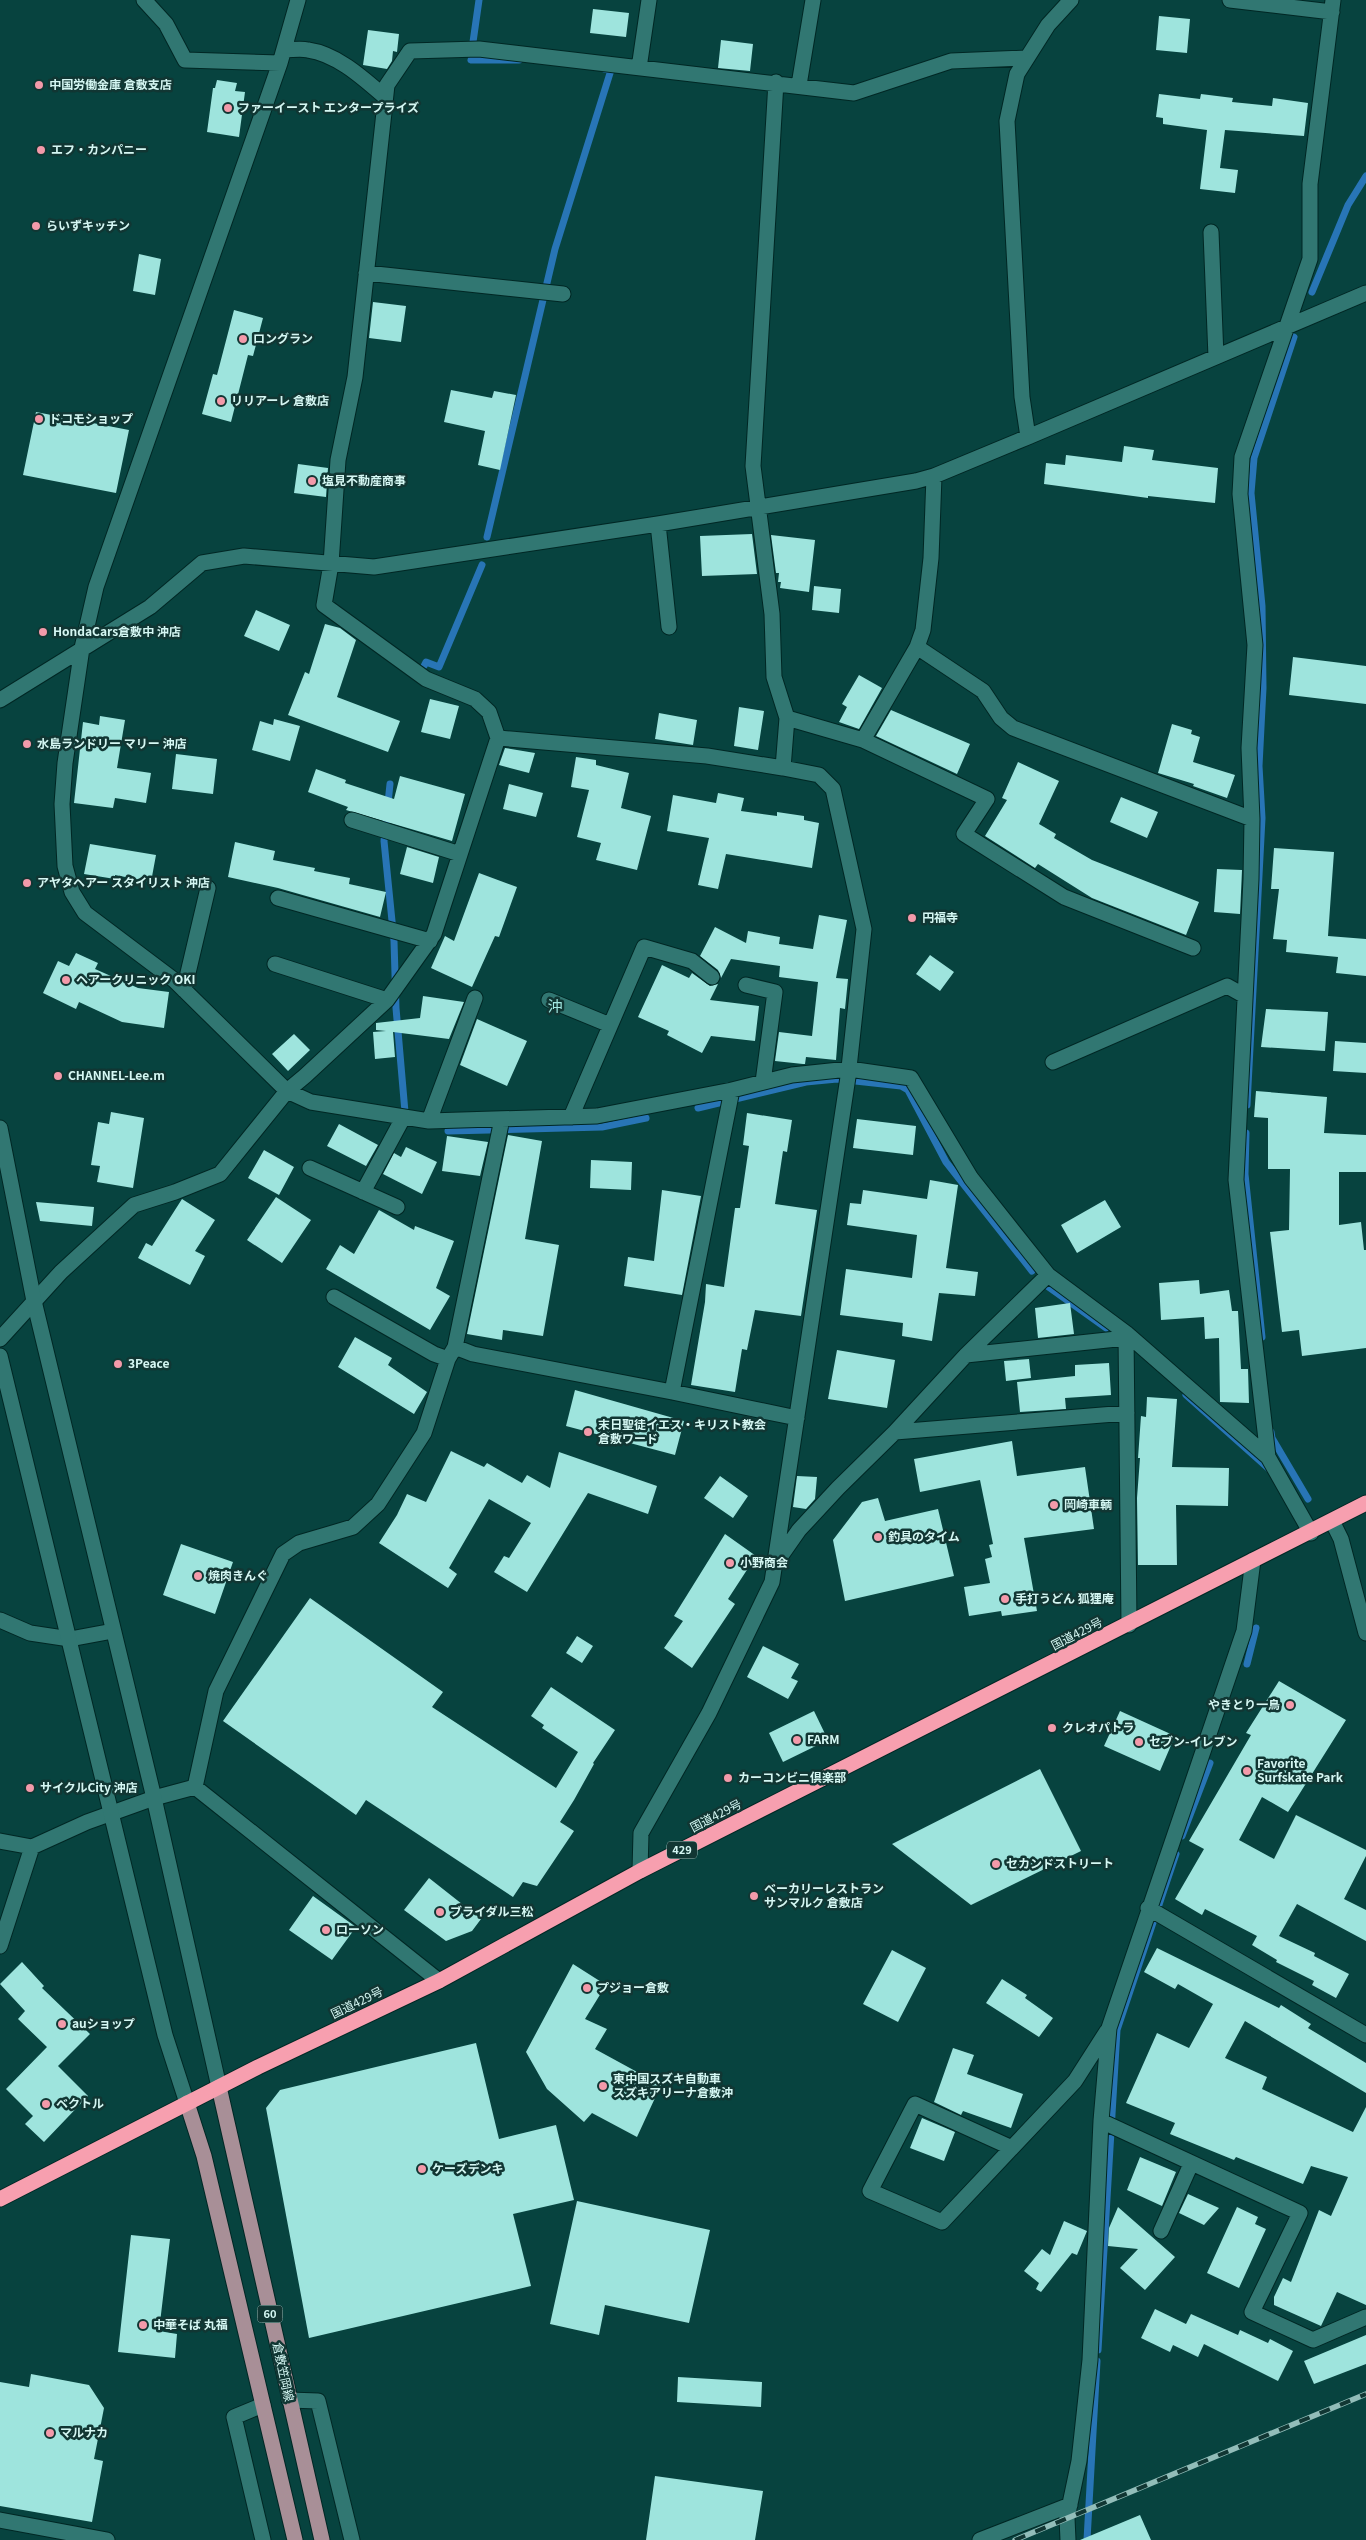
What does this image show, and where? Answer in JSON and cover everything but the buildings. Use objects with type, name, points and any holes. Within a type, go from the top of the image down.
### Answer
[{"type":"highway","name":"国道429号","points":[[0,2199],[218,2087],[439,1981],[640,1871],[1129,1625],[1253,1560],[1311,1533],[1366,1503]]},
{"type":"main road","name":"倉敷笠岡線","points":[[218,2087],[322,2540]]},
{"type":"main road","name":"60","points":[[187,2103],[204,2156],[295,2540]]},
{"type":"street","points":[[144,0],[166,24],[185,60],[282,56],[308,49],[324,54],[357,73],[386,97]]},
{"type":"street","points":[[298,0],[282,56],[96,587],[82,648],[64,764],[62,804],[65,866],[72,892],[85,913],[184,990],[287,1090],[311,1102],[403,1118],[500,1127],[571,1117],[597,1116],[731,1097],[763,1082],[792,1075],[911,1078],[971,1178],[1048,1275],[1126,1335],[1268,1457],[1311,1533]]},
{"type":"street","points":[[639,68],[649,0]]},
{"type":"street","points":[[799,85],[814,0]]},
{"type":"street","points":[[1028,437],[1022,397],[1007,121],[1018,74],[1048,25],[1071,0]]},
{"type":"street","points":[[1230,0],[1333,6],[1310,184],[1310,258],[1242,457],[1240,494],[1255,623],[1249,748],[1252,820],[1236,1180],[1268,1457]]},
{"type":"street","points":[[0,1339],[61,1272],[134,1205],[175,1192],[220,1174],[287,1090],[306,1076],[392,992],[434,934],[498,738],[489,712],[475,699],[426,679],[324,604],[331,564],[338,460],[355,377],[387,85],[410,51],[479,49],[776,82],[854,93],[952,60],[1027,58]]},
{"type":"street","points":[[776,82],[753,466],[772,614],[774,677],[787,718],[783,768]]},
{"type":"street","points":[[1211,232],[1216,357]]},
{"type":"street","points":[[366,273],[563,294]]},
{"type":"street","points":[[0,700],[150,608],[202,563],[244,556],[374,567],[658,524],[916,481],[934,476],[1028,437],[1288,326],[1363,299]]},
{"type":"street","points":[[863,740],[916,647],[923,630],[931,558],[934,476]]},
{"type":"street","points":[[658,524],[668,627]]},
{"type":"street","points":[[916,647],[983,691],[1000,718],[1013,728],[1252,820]]},
{"type":"street","points":[[787,718],[863,740],[986,799],[964,834],[1064,896],[1193,948]]},
{"type":"street","points":[[498,738],[707,756],[819,775],[833,789],[864,929],[848,1077],[772,1582],[710,1713],[641,1833],[640,1871]]},
{"type":"street","points":[[352,820],[460,854]]},
{"type":"street","points":[[184,990],[208,888]]},
{"type":"street","points":[[278,898],[430,941]]},
{"type":"street","points":[[571,1117],[644,947],[692,961],[712,977]]},
{"type":"street","points":[[275,964],[392,992]]},
{"type":"street","points":[[746,985],[775,992],[763,1082]]},
{"type":"street","points":[[1053,1062],[1227,986],[1245,996]]},
{"type":"street","points":[[429,1121],[475,998]]},
{"type":"street","points":[[549,1000],[610,1025]]},
{"type":"street","points":[[672,1392],[731,1097]]},
{"type":"street","points":[[363,1192],[403,1118]]},
{"type":"street","points":[[195,1787],[216,1691],[283,1554],[299,1543],[353,1527],[378,1504],[424,1433],[452,1353],[500,1127]]},
{"type":"street","points":[[0,1128],[34,1301],[154,1798],[218,2087]]},
{"type":"street","points":[[310,1168],[397,1207]]},
{"type":"street","points":[[775,1563],[799,1530],[838,1488],[895,1432],[966,1355],[1048,1275]]},
{"type":"street","points":[[334,1298],[434,1354],[473,1354],[798,1418]]},
{"type":"street","points":[[966,1355],[1126,1335]]},
{"type":"street","points":[[1126,1335],[1129,1625]]},
{"type":"street","points":[[0,1356],[165,2035],[187,2103]]},
{"type":"street","points":[[895,1432],[1127,1413]]},
{"type":"street","points":[[1332,1521],[1341,1539],[1366,1633]]},
{"type":"street","points":[[1012,2148],[915,2104],[870,2191],[942,2222],[1012,2148],[1075,2081],[1109,2028],[1154,1912],[1244,1631],[1253,1560]]},
{"type":"street","points":[[0,1620],[30,1633],[70,1639],[113,1631]]},
{"type":"street","points":[[0,1841],[32,1847],[87,1822],[154,1798],[195,1787]]},
{"type":"street","points":[[195,1787],[439,1981]]},
{"type":"street","points":[[0,1946],[32,1847]]},
{"type":"street","points":[[1154,1912],[1366,2035]]},
{"type":"street","points":[[1068,2540],[1066,2518],[1081,2442],[1090,2360],[1108,2125],[1109,2028]]},
{"type":"street","points":[[1108,2125],[1300,2214],[1252,2312],[1314,2340],[1366,2317]]},
{"type":"street","points":[[1162,2231],[1191,2164]]},
{"type":"street","points":[[289,2400],[318,2401],[352,2540]]},
{"type":"street","points":[[263,2405],[234,2417],[263,2540]]},
{"type":"street","points":[[980,2540],[1070,2505]]},
{"type":"street","points":[[0,2520],[107,2540]]},
{"type":"waterway","points":[[473,42],[479,0]]},
{"type":"waterway","points":[[472,57],[471,60],[519,60]]},
{"type":"waterway","points":[[487,537],[555,249],[611,70],[604,69]]},
{"type":"waterway","points":[[1312,292],[1348,205],[1366,176]]},
{"type":"waterway","points":[[1247,1105],[1262,818],[1259,766],[1263,688],[1262,606],[1251,493],[1254,458],[1294,337]]},
{"type":"waterway","points":[[424,666],[426,662],[439,667],[482,565]]},
{"type":"waterway","points":[[390,784],[384,841],[394,941],[396,1008],[405,1112]]},
{"type":"waterway","points":[[698,1108],[806,1082],[837,1079],[901,1086],[908,1090],[946,1162],[1032,1271]]},
{"type":"waterway","points":[[448,1131],[602,1127],[646,1118]]},
{"type":"waterway","points":[[1246,1133],[1245,1174],[1262,1337]]},
{"type":"waterway","points":[[1047,1286],[1106,1328]]},
{"type":"waterway","points":[[1186,1395],[1269,1469]]},
{"type":"waterway","points":[[1271,1432],[1272,1438],[1308,1499]]},
{"type":"waterway","points":[[1247,1664],[1256,1628]]},
{"type":"waterway","points":[[1182,1836],[1210,1763]]},
{"type":"waterway","points":[[1098,2350],[1117,2030],[1176,1854]]},
{"type":"waterway","points":[[1087,2540],[1097,2361]]},
{"type":"railway","points":[[1015,2540],[1366,2394]]},
{"type":"place","name":"中国労働金庫 倉敷支店","points":[[39,85]]},
{"type":"place","name":"ファーイースト エンタープライズ","points":[[228,108]]},
{"type":"place","name":"エフ・カンパニー","points":[[41,150]]},
{"type":"place","name":"らいずキッチン","points":[[36,226]]},
{"type":"place","name":"ロングラン","points":[[243,339]]},
{"type":"place","name":"リリアーレ 倉敷店","points":[[221,401]]},
{"type":"place","name":"ドコモショップ","points":[[39,419]]},
{"type":"place","name":"塩見不動産商事","points":[[312,481]]},
{"type":"place","name":"HondaCars倉敷中 沖店","points":[[43,632]]},
{"type":"place","name":"水島ランドリー マリー 沖店","points":[[27,744]]},
{"type":"place","name":"アヤタヘアー スタイリスト 沖店","points":[[27,883]]},
{"type":"place","name":"円福寺","points":[[912,918]]},
{"type":"place","name":"ヘアークリニック OKI","points":[[66,980]]},
{"type":"place","name":"CHANNEL-Lee.m","points":[[58,1076]]},
{"type":"place","name":"3Peace","points":[[118,1364]]},
{"type":"place","name":"末日聖徒イエス・キリスト教会 倉敷ワード","points":[[588,1432]]},
{"type":"place","name":"岡崎車輌","points":[[1054,1505]]},
{"type":"place","name":"釣具のタイム","points":[[878,1537]]},
{"type":"place","name":"小野商会","points":[[730,1563]]},
{"type":"place","name":"焼肉きんぐ","points":[[198,1576]]},
{"type":"place","name":"手打うどん 狐狸庵","points":[[1005,1599]]},
{"type":"place","name":"やきとり一鳥","points":[[1290,1705]]},
{"type":"place","name":"クレオパトラ","points":[[1052,1728]]},
{"type":"place","name":"FARM","points":[[797,1740]]},
{"type":"place","name":"セブン-イレブン","points":[[1139,1742]]},
{"type":"place","name":"Favorite Surfskate Park","points":[[1247,1771]]},
{"type":"place","name":"カーコンビニ倶楽部","points":[[728,1778]]},
{"type":"place","name":"サイクルCity 沖店","points":[[30,1788]]},
{"type":"place","name":"セカンドストリート","points":[[996,1864]]},
{"type":"place","name":"ベーカリーレストラン サンマルク 倉敷店","points":[[754,1896]]},
{"type":"place","name":"ブライダル三松","points":[[440,1912]]},
{"type":"place","name":"ローソン","points":[[326,1930]]},
{"type":"place","name":"プジョー倉敷","points":[[587,1988]]},
{"type":"place","name":"auショップ","points":[[62,2024]]},
{"type":"place","name":"東中国スズキ自動車 スズキアリーナ倉敷沖","points":[[603,2086]]},
{"type":"place","name":"ベクトル","points":[[46,2104]]},
{"type":"place","name":"ケーズデンキ","points":[[422,2169]]},
{"type":"place","name":"中華そば 丸福","points":[[143,2325]]},
{"type":"place","name":"マルナカ","points":[[50,2433]]},
{"type":"district","name":"沖","points":[[555,1007]]}]
